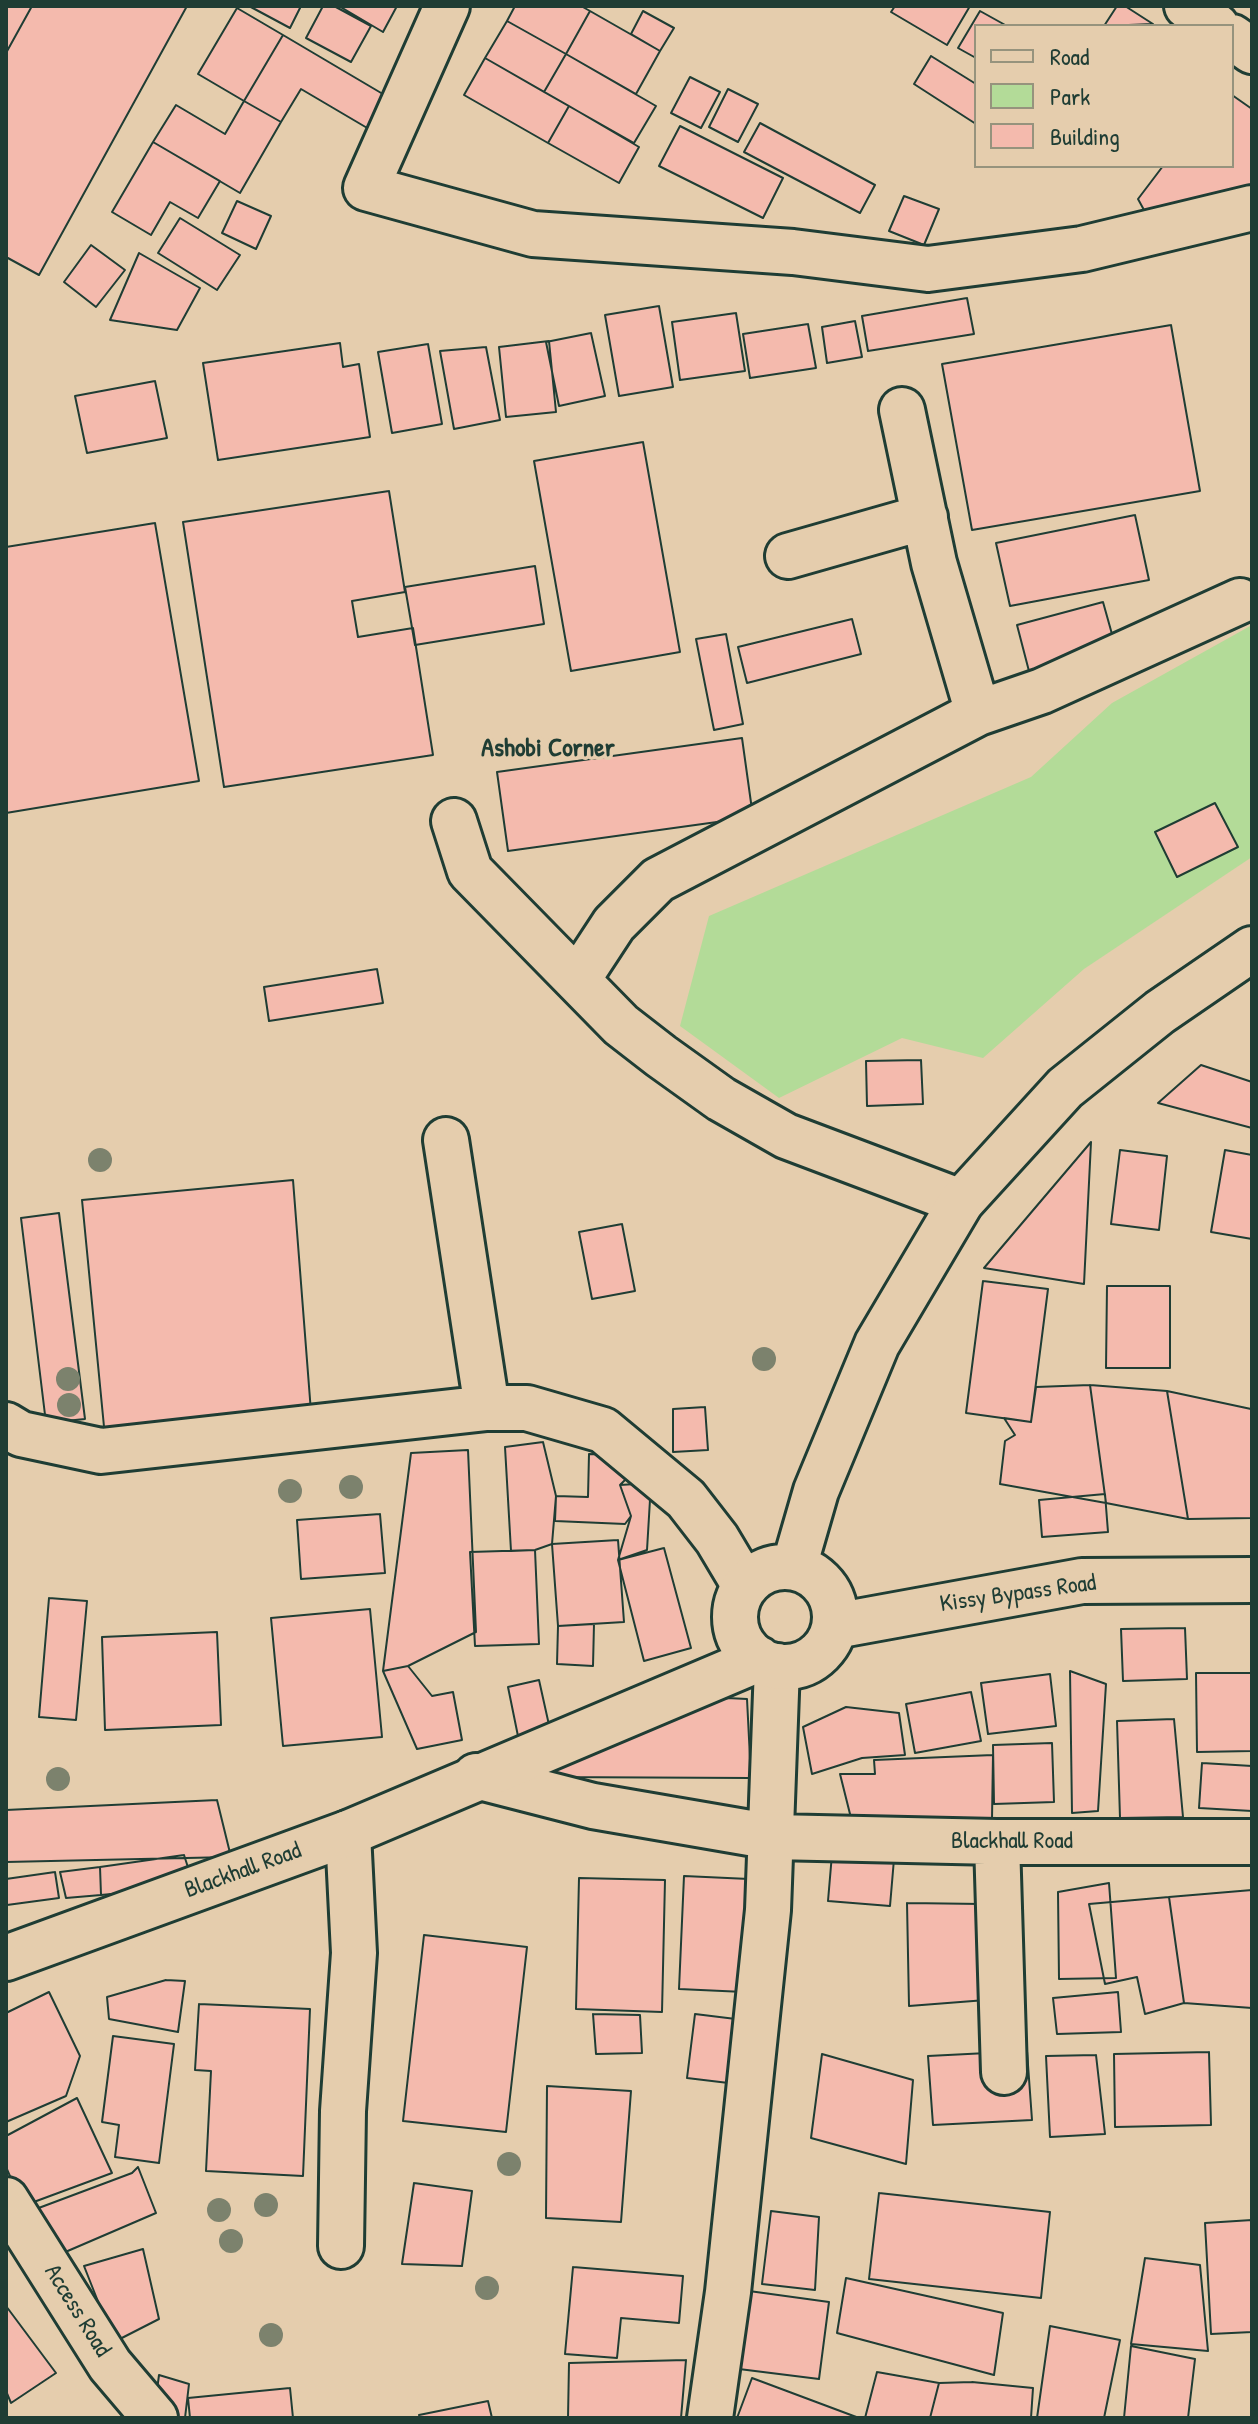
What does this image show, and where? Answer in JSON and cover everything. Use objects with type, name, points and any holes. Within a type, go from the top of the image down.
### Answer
[{"type":"main road","points":[[447,6],[366,188],[533,234],[793,252],[928,269],[1082,249],[1252,208]]},
{"type":"main road","points":[[1187,6],[1213,24]]},
{"type":"main road","points":[[1234,38],[1252,51]]},
{"type":"main road","points":[[902,410],[934,563],[978,713]]},
{"type":"main road","points":[[788,556],[925,517]]},
{"type":"main road","points":[[578,979],[614,924],[658,880],[978,713],[1042,691],[1240,601]]},
{"type":"main road","points":[[454,821],[470,871],[621,1025],[721,1099],[786,1136],[961,1202]]},
{"type":"main road","points":[[794,1567],[816,1491],[877,1344],[961,1202],[1065,1088],[1160,1012],[1252,949]]},
{"type":"main road","points":[[446,1140],[487,1408]]},
{"type":"main road","points":[[6,1425],[21,1434],[101,1451],[487,1408],[527,1408],[603,1430],[686,1499],[717,1539],[745,1586]]},
{"type":"main road","points":[[775,1567],[794,1567],[812,1574],[827,1588],[834,1606],[835,1626],[827,1644],[814,1657],[796,1665],[768,1663],[744,1645],[736,1626],[736,1605],[745,1586],[758,1574],[775,1567]]},
{"type":"main road","name":"Kissy Bypass Road","points":[[835,1626],[1082,1581],[1252,1580]]},
{"type":"main road","points":[[710,2418],[728,2292],[768,1910],[773,1837],[768,1663]]},
{"type":"main road","name":"Blackhall Road","points":[[6,1958],[348,1833],[476,1776],[768,1663]]},
{"type":"main road","name":"Blackhall Road","points":[[476,1776],[593,1806],[773,1837],[997,1842],[1252,1842]]},
{"type":"main road","points":[[341,2246],[343,2111],[354,1953],[348,1833]]},
{"type":"main road","points":[[997,1842],[1004,2072]]},
{"type":"main road","name":"Access Road","points":[[6,2200],[110,2365],[155,2418]]},
{"type":"green space","points":[[1252,625],[1252,857],[1084,969],[983,1058],[902,1038],[779,1098],[680,1026],[709,916],[1031,777],[1112,703]]},
{"type":"building","points":[[6,6],[32,6],[6,53]]},
{"type":"building","points":[[32,6],[187,6],[39,275],[6,257],[6,53]]},
{"type":"building","points":[[249,6],[301,6],[290,28]]},
{"type":"building","points":[[323,6],[334,6],[371,26],[351,62],[306,38]]},
{"type":"building","points":[[339,6],[397,6],[383,32]]},
{"type":"building","points":[[515,6],[581,6],[590,11],[566,54],[507,21]]},
{"type":"building","points":[[895,6],[970,6],[947,45],[891,12]]},
{"type":"building","points":[[1117,6],[1125,6],[1153,24],[1105,24]]},
{"type":"building","points":[[237,8],[283,35],[244,101],[198,74]]},
{"type":"building","points":[[590,11],[660,51],[636,94],[566,54]]},
{"type":"building","points":[[643,11],[674,28],[660,51],[631,34]]},
{"type":"building","points":[[980,11],[1003,24],[974,24],[974,57],[958,48]]},
{"type":"building","points":[[507,21],[566,54],[544,92],[485,58]]},
{"type":"building","points":[[283,35],[393,100],[374,132],[301,89],[281,122],[244,101]]},
{"type":"building","points":[[566,54],[656,106],[634,143],[544,92]]},
{"type":"building","points":[[931,56],[974,83],[974,123],[914,84]]},
{"type":"building","points":[[485,58],[569,106],[548,143],[464,95]]},
{"type":"building","points":[[690,77],[720,92],[701,128],[671,113]]},
{"type":"building","points":[[728,89],[758,104],[738,142],[709,127]]},
{"type":"building","points":[[1234,96],[1252,109],[1252,198],[1150,221],[1138,199],[1161,168],[1234,168]]},
{"type":"building","points":[[244,101],[281,122],[240,193],[153,142],[176,105],[225,134]]},
{"type":"building","points":[[569,106],[639,147],[619,183],[548,143]]},
{"type":"building","points":[[760,123],[875,185],[860,213],[744,152]]},
{"type":"building","points":[[680,126],[783,178],[763,218],[659,166]]},
{"type":"building","points":[[153,142],[220,181],[198,218],[170,202],[151,235],[112,212]]},
{"type":"building","points":[[904,196],[939,209],[924,245],[889,231]]},
{"type":"building","points":[[237,201],[271,216],[256,249],[222,233]]},
{"type":"building","points":[[180,218],[240,255],[217,290],[158,253]]},
{"type":"building","points":[[91,245],[125,270],[96,307],[64,282]]},
{"type":"building","points":[[139,253],[200,288],[177,330],[110,320]]},
{"type":"building","points":[[967,298],[974,334],[868,351],[862,316]]},
{"type":"building","points":[[659,306],[673,387],[619,396],[605,315]]},
{"type":"building","points":[[736,313],[745,371],[680,380],[672,322]]},
{"type":"building","points":[[855,321],[862,357],[827,363],[822,327]]},
{"type":"building","points":[[808,324],[816,368],[750,378],[743,334]]},
{"type":"building","points":[[1171,325],[1200,491],[972,530],[942,364]]},
{"type":"building","points":[[591,333],[605,396],[559,406],[546,342]]},
{"type":"building","points":[[549,341],[556,412],[506,417],[499,347]]},
{"type":"building","points":[[340,343],[343,367],[359,364],[370,437],[218,460],[203,363]]},
{"type":"building","points":[[428,344],[442,424],[392,433],[378,352]]},
{"type":"building","points":[[486,347],[500,420],[454,429],[440,351]]},
{"type":"building","points":[[155,381],[167,438],[87,453],[75,396]]},
{"type":"building","points":[[643,442],[680,652],[571,671],[534,461]]},
{"type":"building","points":[[389,491],[405,592],[352,601],[358,637],[413,628],[433,755],[224,787],[183,522]]},
{"type":"building","points":[[1135,515],[1149,580],[1010,606],[996,543]]},
{"type":"building","points":[[155,523],[199,781],[6,813],[6,547]]},
{"type":"building","points":[[535,566],[544,624],[415,645],[405,587]]},
{"type":"building","points":[[1103,602],[1117,652],[1030,675],[1017,625]]},
{"type":"building","points":[[852,619],[861,654],[747,683],[738,647]]},
{"type":"building","points":[[726,634],[743,724],[714,730],[696,639]]},
{"type":"building","points":[[742,738],[753,817],[508,851],[497,772]]},
{"type":"building","points":[[1215,803],[1238,847],[1177,877],[1155,832]]},
{"type":"building","points":[[377,969],[383,1003],[269,1021],[264,987]]},
{"type":"building","points":[[921,1060],[923,1104],[867,1106],[866,1061]]},
{"type":"building","points":[[1201,1065],[1252,1082],[1252,1128],[1158,1103]]},
{"type":"building","points":[[1091,1142],[1084,1284],[984,1268]]},
{"type":"building","points":[[1120,1150],[1167,1156],[1159,1230],[1111,1224]]},
{"type":"building","points":[[1225,1150],[1252,1155],[1252,1239],[1211,1232]]},
{"type":"building","points":[[293,1180],[312,1425],[105,1437],[82,1200]]},
{"type":"building","points":[[59,1213],[85,1419],[46,1423],[21,1218]]},
{"type":"building","points":[[622,1224],[635,1291],[592,1299],[579,1232]]},
{"type":"building","points":[[983,1281],[1048,1289],[1031,1422],[966,1413]]},
{"type":"building","points":[[1107,1286],[1170,1286],[1170,1368],[1106,1368]]},
{"type":"building","points":[[1090,1385],[1167,1391],[1188,1519],[1106,1503]]},
{"type":"building","points":[[1090,1385],[1106,1503],[1000,1484],[1005,1441],[1015,1435],[1004,1418],[1031,1422],[1036,1387]]},
{"type":"building","points":[[1167,1391],[1251,1409],[1252,1518],[1188,1519]]},
{"type":"building","points":[[705,1407],[708,1450],[673,1452],[673,1409]]},
{"type":"building","points":[[543,1442],[556,1496],[552,1544],[535,1550],[511,1551],[505,1447]]},
{"type":"building","points":[[468,1450],[476,1632],[408,1666],[383,1671],[411,1453]]},
{"type":"building","points":[[589,1454],[616,1455],[628,1477],[620,1485],[631,1516],[625,1524],[555,1521],[556,1496],[588,1497]]},
{"type":"building","points":[[651,1483],[647,1550],[618,1560],[631,1516],[620,1485]]},
{"type":"building","points":[[1105,1494],[1108,1532],[1042,1537],[1039,1500]]},
{"type":"building","points":[[380,1514],[385,1573],[301,1579],[297,1520]]},
{"type":"building","points":[[618,1540],[624,1622],[558,1626],[552,1544]]},
{"type":"building","points":[[664,1548],[691,1648],[644,1661],[618,1560]]},
{"type":"building","points":[[535,1550],[539,1644],[475,1646],[470,1552]]},
{"type":"building","points":[[49,1598],[87,1601],[76,1720],[39,1717]]},
{"type":"building","points":[[370,1609],[382,1737],[283,1746],[271,1618]]},
{"type":"building","points":[[594,1624],[593,1666],[557,1664],[558,1626]]},
{"type":"building","points":[[1185,1628],[1187,1679],[1123,1681],[1121,1629]]},
{"type":"building","points":[[217,1632],[221,1725],[105,1730],[102,1637]]},
{"type":"building","points":[[408,1666],[432,1696],[453,1692],[462,1740],[417,1749],[383,1671]]},
{"type":"building","points":[[1070,1671],[1106,1684],[1098,1811],[1072,1813]]},
{"type":"building","points":[[1196,1673],[1252,1673],[1252,1751],[1197,1752]]},
{"type":"building","points":[[1050,1674],[1056,1726],[988,1734],[981,1683]]},
{"type":"building","points":[[539,1680],[551,1734],[519,1741],[508,1687]]},
{"type":"building","points":[[971,1692],[981,1741],[915,1753],[906,1704]]},
{"type":"building","points":[[727,1698],[747,1699],[751,1778],[545,1777],[544,1759]]},
{"type":"building","points":[[846,1707],[899,1713],[905,1755],[862,1758],[812,1774],[803,1727]]},
{"type":"building","points":[[1174,1719],[1183,1817],[1120,1818],[1117,1721]]},
{"type":"building","points":[[1052,1743],[1054,1802],[994,1804],[993,1745]]},
{"type":"building","points":[[993,1755],[992,1819],[852,1822],[840,1774],[875,1774],[874,1760]]},
{"type":"building","points":[[1202,1763],[1252,1766],[1252,1811],[1199,1808]]},
{"type":"building","points":[[217,1800],[231,1857],[6,1862],[6,1810]]},
{"type":"building","points":[[832,1854],[894,1859],[890,1906],[828,1901]]},
{"type":"building","points":[[184,1855],[194,1886],[101,1895],[100,1867]]},
{"type":"building","points":[[100,1867],[101,1895],[66,1898],[60,1872]]},
{"type":"building","points":[[55,1872],[59,1898],[7,1905],[6,1879]]},
{"type":"building","points":[[684,1876],[749,1879],[744,1992],[679,1989]]},
{"type":"building","points":[[579,1878],[665,1880],[662,2012],[576,2009]]},
{"type":"building","points":[[1109,1883],[1116,1978],[1059,1979],[1058,1892]]},
{"type":"building","points":[[1252,1890],[1252,2008],[1184,2003],[1169,1897]]},
{"type":"building","points":[[1169,1897],[1184,2003],[1145,2014],[1137,1977],[1105,1984],[1089,1904]]},
{"type":"building","points":[[907,1903],[982,1904],[986,2000],[909,2006]]},
{"type":"building","points":[[424,1935],[527,1947],[506,2132],[403,2121]]},
{"type":"building","points":[[166,1980],[185,1981],[178,2032],[109,2019],[107,1997]]},
{"type":"building","points":[[49,1992],[80,2056],[66,2096],[6,2122],[6,2013]]},
{"type":"building","points":[[1118,1992],[1121,2032],[1057,2034],[1053,1998]]},
{"type":"building","points":[[199,2004],[310,2009],[303,2176],[206,2171],[211,2071],[195,2070]]},
{"type":"building","points":[[593,2014],[640,2015],[642,2053],[596,2054]]},
{"type":"building","points":[[695,2014],[752,2021],[745,2085],[687,2078]]},
{"type":"building","points":[[113,2036],[174,2044],[159,2163],[115,2157],[119,2125],[102,2122]]},
{"type":"building","points":[[1027,2051],[1032,2120],[933,2125],[928,2056]]},
{"type":"building","points":[[1209,2052],[1211,2125],[1115,2127],[1114,2054]]},
{"type":"building","points":[[822,2054],[913,2080],[906,2164],[811,2138]]},
{"type":"building","points":[[1096,2055],[1105,2134],[1050,2137],[1046,2056]]},
{"type":"building","points":[[547,2086],[631,2091],[621,2222],[546,2218]]},
{"type":"building","points":[[77,2098],[112,2173],[23,2206],[6,2167],[6,2136]]},
{"type":"building","points":[[138,2167],[156,2213],[63,2253],[36,2209],[132,2173]]},
{"type":"building","points":[[414,2183],[472,2191],[462,2266],[402,2264]]},
{"type":"building","points":[[879,2193],[1050,2212],[1041,2298],[869,2279]]},
{"type":"building","points":[[771,2211],[819,2217],[815,2290],[762,2284]]},
{"type":"building","points":[[1252,2220],[1252,2332],[1211,2334],[1205,2223]]},
{"type":"building","points":[[143,2249],[159,2319],[114,2342],[84,2266]]},
{"type":"building","points":[[1145,2258],[1200,2265],[1208,2351],[1131,2344]]},
{"type":"building","points":[[573,2267],[683,2276],[679,2323],[621,2318],[617,2358],[565,2354]]},
{"type":"building","points":[[846,2278],[1003,2313],[994,2375],[837,2333]]},
{"type":"building","points":[[749,2291],[829,2302],[819,2379],[739,2369]]},
{"type":"building","points":[[6,2306],[56,2373],[11,2403],[6,2391]]},
{"type":"building","points":[[1050,2326],[1120,2340],[1104,2418],[1037,2418]]},
{"type":"building","points":[[1131,2346],[1195,2359],[1188,2418],[1124,2418]]},
{"type":"building","points":[[686,2360],[681,2418],[568,2418],[569,2363]]},
{"type":"building","points":[[877,2372],[939,2383],[930,2418],[865,2418]]},
{"type":"building","points":[[159,2375],[189,2384],[185,2418],[166,2418],[155,2405]]},
{"type":"building","points":[[752,2378],[859,2418],[737,2418]]},
{"type":"building","points":[[972,2382],[1033,2388],[1031,2418],[930,2418],[939,2383]]},
{"type":"building","points":[[290,2388],[293,2418],[190,2418],[188,2398]]},
{"type":"building","points":[[488,2401],[492,2418],[420,2418],[419,2415]]},
{"type":"district","name":"Ashobi Corner","points":[[548,749]]}]
